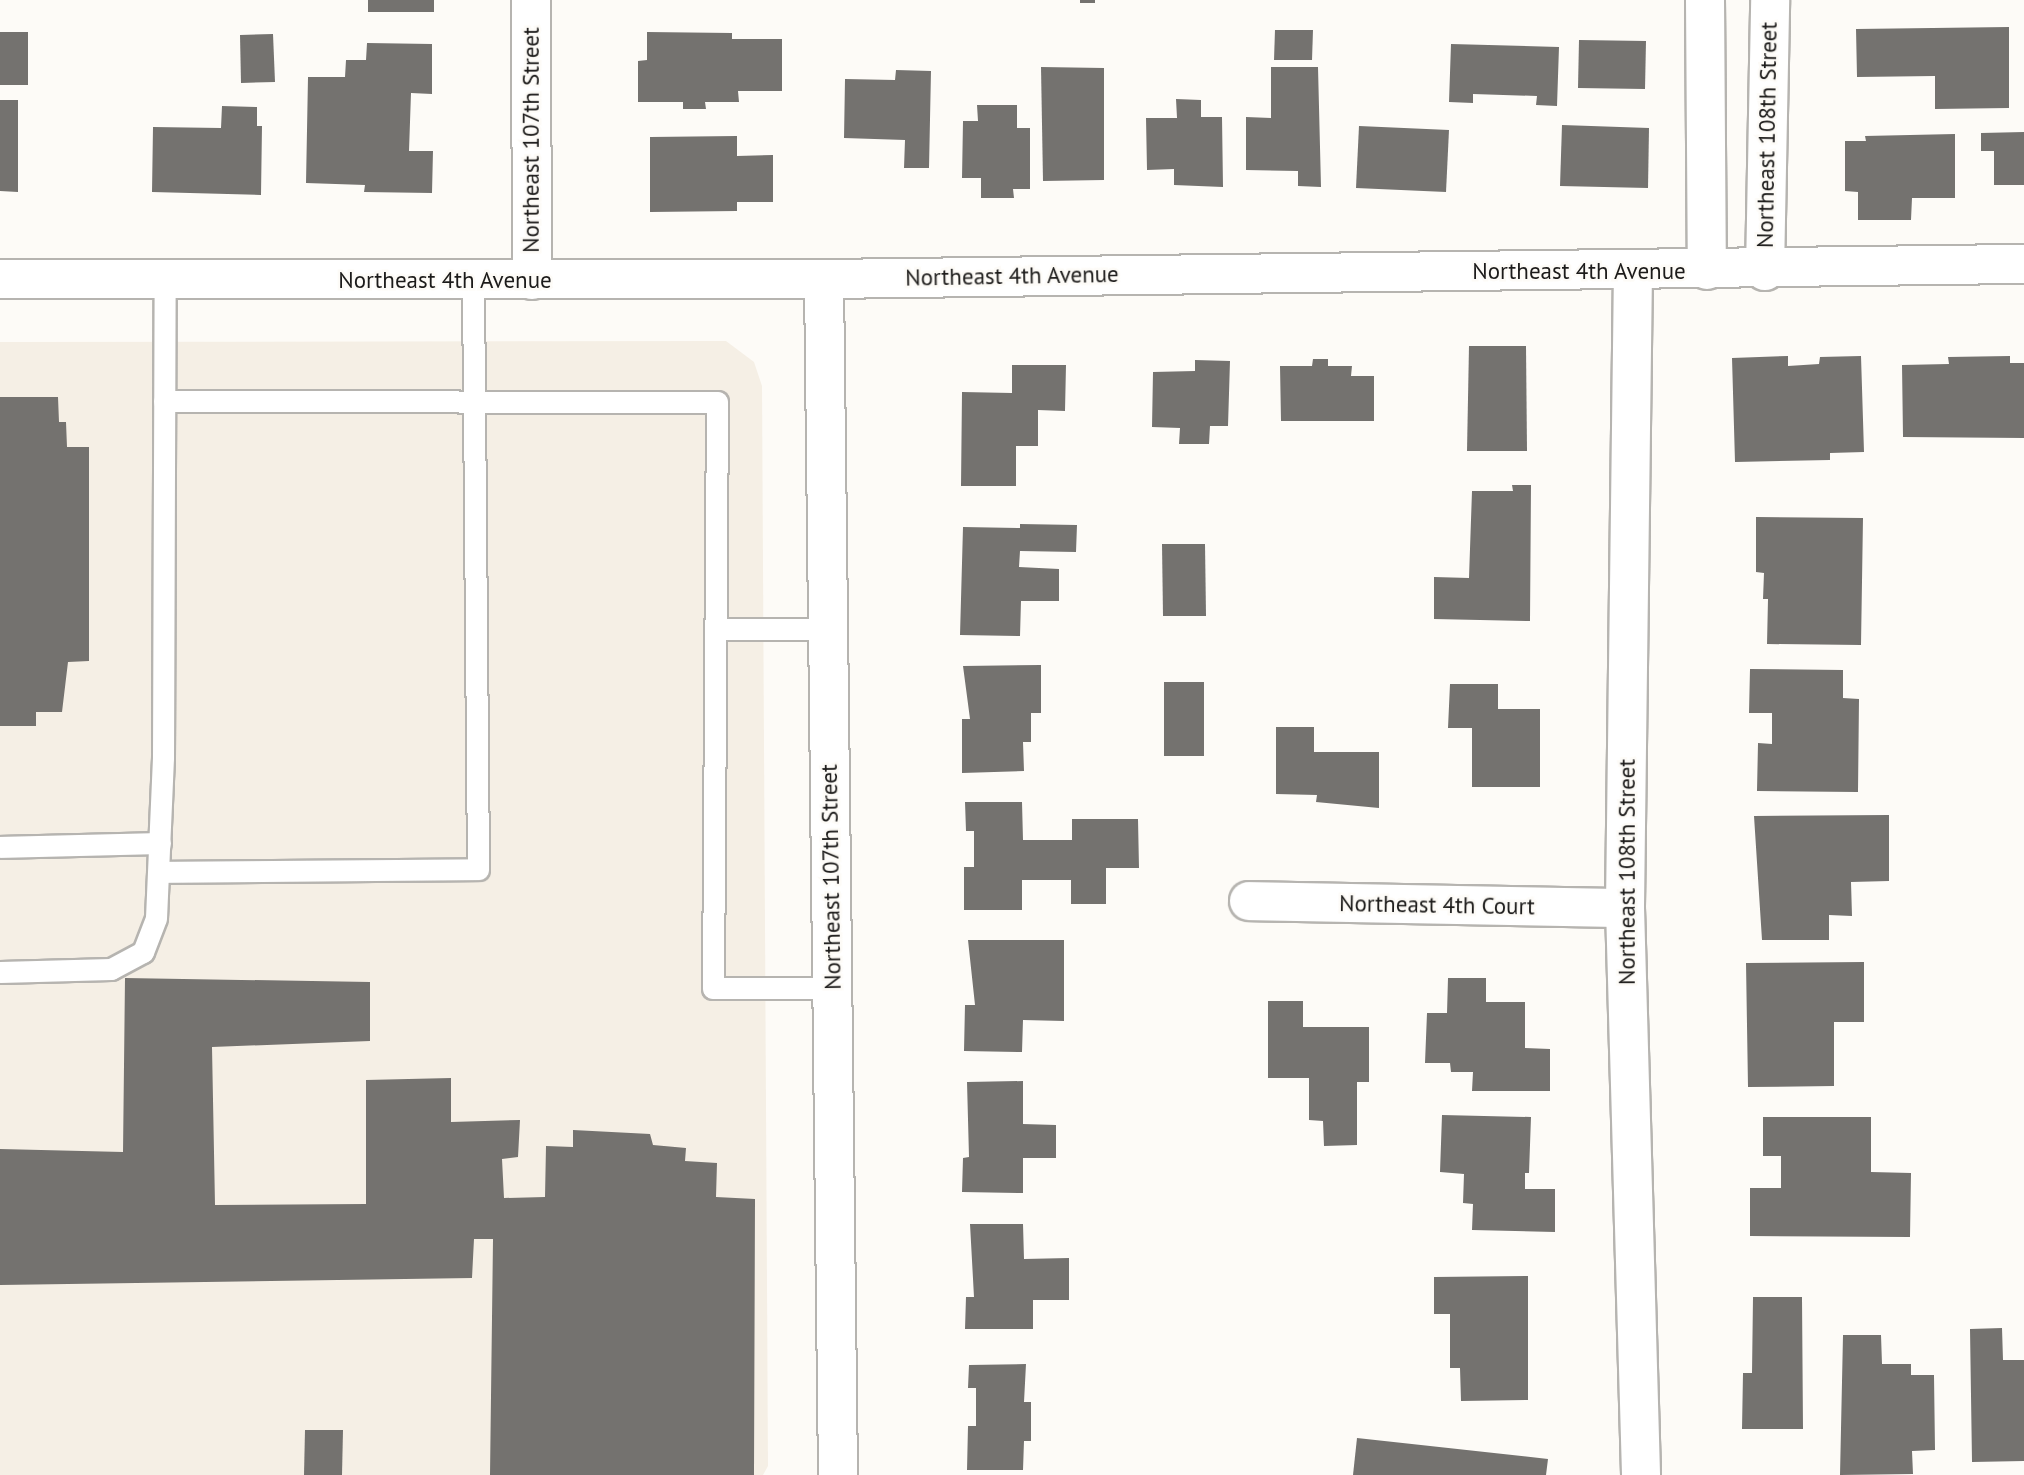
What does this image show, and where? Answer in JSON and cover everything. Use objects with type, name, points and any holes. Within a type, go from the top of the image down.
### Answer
[{"type":"street","name":"Northeast 107th Street","points":[[531,0],[531,280]]},
{"type":"street","points":[[1705,0],[1707,270]]},
{"type":"street","name":"Northeast 108th Street","points":[[1765,271],[1770,0]]},
{"type":"street","name":"Northeast 4th Avenue","points":[[0,279],[824,279],[1633,269],[1765,271],[2024,264]]},
{"type":"street","name":"Northeast 108th Street","points":[[1633,269],[1625,908],[1642,1475]]},
{"type":"street","name":"Northeast 107th Street","points":[[824,279],[838,1475]]},
{"type":"street","name":"Northeast 4th Court","points":[[1249,901],[1625,908]]},
{"type":"lane","points":[[0,972],[111,969],[143,952],[156,918],[163,757],[165,279]]},
{"type":"lane","points":[[159,872],[478,869],[473,280]]},
{"type":"lane","points":[[164,401],[474,404],[717,402],[713,988],[833,988]]},
{"type":"lane","points":[[715,629],[828,629]]},
{"type":"lane","points":[[0,847],[160,844]]},
{"type":"shaded area","points":[[726,341],[754,362],[762,386],[768,1466],[763,1475],[0,1475],[0,342]]},
{"type":"building","points":[[368,0],[434,0],[434,12],[368,12]]},
{"type":"building","points":[[1080,0],[1095,0],[1095,3],[1080,3]]},
{"type":"building","points":[[2009,27],[2009,108],[1935,109],[1935,76],[1857,77],[1856,29]]},
{"type":"building","points":[[1275,30],[1313,30],[1312,60],[1274,60]]},
{"type":"building","points":[[0,32],[28,32],[28,85],[0,85]]},
{"type":"building","points":[[647,32],[732,33],[732,39],[782,39],[782,91],[738,91],[739,102],[705,102],[706,109],[683,109],[683,102],[638,102],[638,61],[647,60]]},
{"type":"building","points":[[273,34],[275,82],[241,83],[240,35]]},
{"type":"building","points":[[1579,40],[1646,41],[1645,89],[1578,88]]},
{"type":"building","points":[[367,43],[432,44],[432,94],[411,93],[409,151],[433,151],[432,193],[364,192],[365,185],[306,183],[308,77],[345,77],[346,60],[366,60]]},
{"type":"building","points":[[1451,44],[1559,47],[1557,106],[1536,105],[1537,96],[1473,94],[1473,103],[1449,102]]},
{"type":"building","points":[[1041,67],[1104,68],[1104,180],[1043,181]]},
{"type":"building","points":[[1271,67],[1318,67],[1321,187],[1298,186],[1298,171],[1246,170],[1246,117],[1271,118]]},
{"type":"building","points":[[896,70],[931,71],[929,168],[904,168],[905,140],[844,138],[845,79],[895,80]]},
{"type":"building","points":[[1176,99],[1201,100],[1201,117],[1222,117],[1223,187],[1174,185],[1174,169],[1147,170],[1146,118],[1177,118]]},
{"type":"building","points":[[0,100],[18,100],[18,192],[0,191]]},
{"type":"building","points":[[977,105],[1017,105],[1017,128],[1030,128],[1030,189],[1013,189],[1014,198],[981,198],[981,178],[962,178],[963,121],[978,121]]},
{"type":"building","points":[[222,106],[257,107],[257,126],[262,126],[261,195],[152,192],[153,127],[221,128]]},
{"type":"building","points":[[1562,125],[1649,128],[1648,188],[1560,186]]},
{"type":"building","points":[[1359,126],[1449,130],[1446,192],[1356,188]]},
{"type":"building","points":[[2024,132],[2024,185],[1994,185],[1994,151],[1981,151],[1981,133]]},
{"type":"building","points":[[1955,134],[1955,198],[1912,198],[1911,220],[1858,220],[1858,192],[1845,191],[1845,141],[1866,141],[1865,136]]},
{"type":"building","points":[[737,136],[737,156],[773,155],[773,202],[737,202],[737,211],[650,212],[650,137]]},
{"type":"building","points":[[1469,346],[1526,346],[1527,451],[1467,451]]},
{"type":"building","points":[[1788,356],[1788,366],[1819,364],[1820,357],[1861,356],[1864,452],[1830,453],[1830,460],[1735,462],[1732,358]]},
{"type":"building","points":[[2010,356],[2010,363],[2024,363],[2024,438],[1903,437],[1902,365],[1949,364],[1948,357]]},
{"type":"building","points":[[1313,359],[1328,359],[1328,366],[1352,366],[1351,376],[1374,376],[1374,421],[1281,421],[1280,366],[1312,366]]},
{"type":"building","points":[[1195,360],[1230,361],[1228,426],[1210,426],[1209,444],[1179,444],[1180,428],[1152,427],[1153,372],[1195,371]]},
{"type":"building","points":[[1012,365],[1066,365],[1065,411],[1038,410],[1038,446],[1016,446],[1016,486],[961,486],[962,392],[1012,393]]},
{"type":"building","points":[[0,397],[58,397],[59,422],[66,422],[67,447],[89,447],[89,661],[68,662],[62,712],[36,712],[36,726],[0,726]]},
{"type":"building","points":[[1512,485],[1531,485],[1530,621],[1434,619],[1434,577],[1469,578],[1472,491],[1513,491]]},
{"type":"building","points":[[1756,517],[1863,518],[1861,645],[1767,644],[1768,599],[1763,599],[1764,573],[1756,572]]},
{"type":"building","points":[[1020,524],[1077,525],[1076,552],[1020,551],[1019,567],[1059,569],[1059,601],[1021,601],[1020,636],[960,635],[963,527],[1020,528]]},
{"type":"building","points":[[1162,544],[1205,544],[1206,616],[1163,616]]},
{"type":"building","points":[[1041,665],[1041,713],[1031,713],[1031,742],[1023,742],[1024,771],[962,773],[962,719],[970,719],[963,666]]},
{"type":"building","points":[[1750,669],[1843,670],[1843,698],[1859,699],[1858,792],[1757,791],[1758,743],[1772,744],[1772,713],[1749,713]]},
{"type":"building","points":[[1164,682],[1204,682],[1204,756],[1164,756]]},
{"type":"building","points":[[1450,684],[1498,684],[1498,709],[1540,709],[1540,787],[1472,787],[1472,728],[1448,728]]},
{"type":"building","points":[[1276,727],[1314,727],[1314,752],[1379,752],[1379,808],[1316,802],[1317,795],[1276,794]]},
{"type":"building","points":[[965,802],[1022,802],[1023,840],[1072,840],[1072,819],[1138,819],[1139,868],[1106,868],[1106,904],[1071,904],[1071,880],[1022,880],[1022,910],[964,910],[964,867],[974,867],[974,831],[966,831]]},
{"type":"building","points":[[1889,815],[1889,881],[1851,882],[1852,916],[1829,915],[1829,940],[1762,940],[1754,816]]},
{"type":"building","points":[[968,940],[1064,940],[1064,1021],[1023,1020],[1022,1052],[964,1051],[965,1005],[975,1005]]},
{"type":"building","points":[[1864,962],[1864,1022],[1834,1022],[1834,1086],[1748,1087],[1746,963]]},
{"type":"building","points":[[125,978],[370,982],[370,1041],[212,1047],[215,1205],[366,1204],[366,1080],[451,1078],[451,1122],[520,1120],[518,1157],[502,1159],[504,1198],[545,1197],[546,1146],[573,1147],[573,1130],[650,1134],[653,1145],[686,1148],[685,1161],[717,1163],[716,1197],[755,1199],[754,1475],[490,1475],[493,1239],[474,1239],[472,1278],[0,1285],[0,1149],[123,1152]]},
{"type":"building","points":[[1448,978],[1486,978],[1486,1002],[1525,1002],[1525,1048],[1550,1049],[1550,1091],[1472,1091],[1473,1072],[1451,1072],[1450,1063],[1425,1063],[1427,1013],[1447,1013]]},
{"type":"building","points":[[1268,1001],[1303,1001],[1303,1027],[1369,1027],[1369,1082],[1357,1082],[1357,1145],[1324,1146],[1323,1121],[1309,1120],[1309,1078],[1268,1078]]},
{"type":"building","points":[[1023,1081],[1023,1124],[1056,1125],[1056,1158],[1023,1158],[1023,1193],[962,1192],[963,1158],[969,1157],[967,1082]]},
{"type":"building","points":[[1442,1115],[1531,1117],[1529,1173],[1525,1173],[1525,1189],[1555,1189],[1555,1232],[1472,1230],[1473,1204],[1463,1203],[1464,1174],[1440,1172]]},
{"type":"building","points":[[1763,1117],[1871,1117],[1871,1172],[1911,1173],[1910,1237],[1750,1236],[1750,1188],[1781,1188],[1781,1156],[1763,1156]]},
{"type":"building","points":[[970,1224],[1023,1224],[1024,1259],[1069,1258],[1069,1300],[1033,1300],[1033,1329],[965,1329],[966,1297],[974,1297]]},
{"type":"building","points":[[1528,1276],[1528,1400],[1461,1401],[1460,1368],[1450,1368],[1450,1314],[1434,1314],[1434,1277]]},
{"type":"building","points":[[1753,1297],[1802,1297],[1803,1429],[1742,1429],[1743,1373],[1752,1373]]},
{"type":"building","points":[[2002,1328],[2003,1360],[2024,1360],[2024,1461],[1972,1462],[1970,1329]]},
{"type":"building","points":[[1843,1335],[1881,1335],[1882,1364],[1911,1364],[1911,1375],[1934,1375],[1935,1450],[1912,1451],[1913,1474],[1840,1475]]},
{"type":"building","points":[[1026,1364],[1024,1402],[1031,1402],[1031,1441],[1024,1441],[1023,1470],[967,1470],[968,1426],[976,1426],[976,1388],[968,1388],[969,1365]]},
{"type":"building","points":[[305,1430],[343,1430],[342,1475],[304,1475]]},
{"type":"building","points":[[1357,1438],[1548,1459],[1546,1475],[1353,1475]]}]
